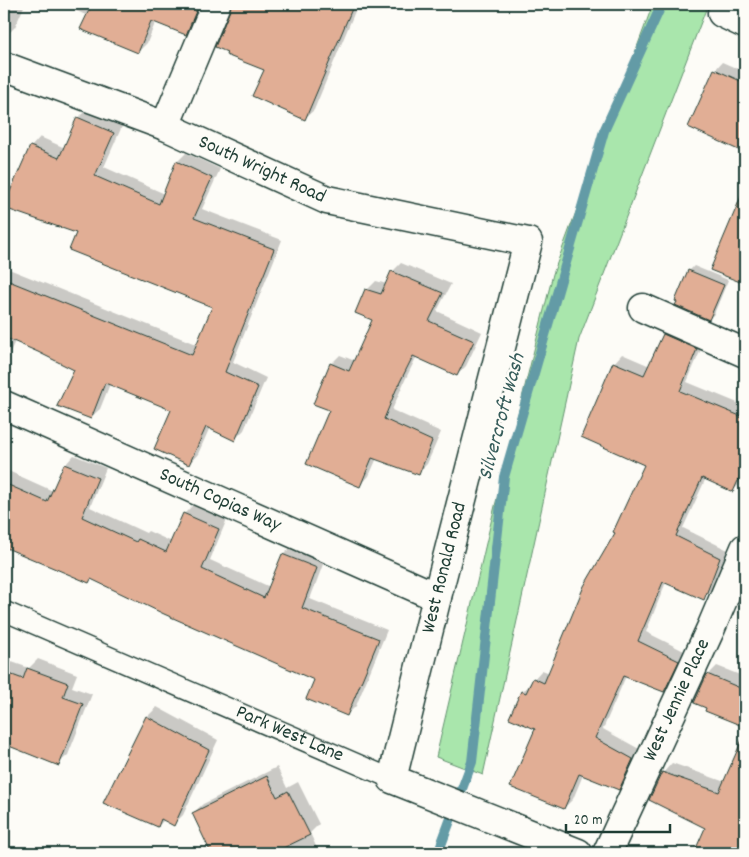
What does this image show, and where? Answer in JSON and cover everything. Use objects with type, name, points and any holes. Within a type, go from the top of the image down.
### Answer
[{"type":"street","points":[[165,126],[216,4]]},
{"type":"street","name":"South Wright Road","points":[[4,66],[165,126],[327,200],[528,242]]},
{"type":"street","name":"West Ronald Road","points":[[392,778],[528,242]]},
{"type":"street","points":[[642,308],[745,352]]},
{"type":"street","name":"South Copias Way","points":[[4,405],[437,596]]},
{"type":"street","name":"West Jennie Place","points":[[608,853],[711,628],[745,548]]},
{"type":"street","name":"Park West Lane","points":[[392,778],[578,853]]},
{"type":"lane","name":"Park West Lane","points":[[4,611],[392,778]]},
{"type":"green space","points":[[653,4],[708,4],[579,339],[483,775],[436,757],[491,522],[553,274]]},
{"type":"building","points":[[92,4],[199,4],[186,35],[151,21],[138,53],[80,29]]},
{"type":"building","points":[[231,4],[354,4],[305,120],[252,96],[264,70],[226,55],[227,52],[215,47]]},
{"type":"building","points":[[714,69],[745,83],[745,153],[688,127]]},
{"type":"building","points":[[77,117],[114,133],[95,176],[159,204],[176,161],[212,178],[194,218],[274,249],[225,372],[258,387],[235,441],[206,427],[189,465],[154,449],[171,410],[105,383],[91,419],[57,406],[74,370],[4,337],[4,279],[192,355],[212,307],[69,250],[76,233],[4,208],[30,146],[59,158]]},
{"type":"building","points":[[745,187],[745,284],[710,270]]},
{"type":"building","points":[[688,270],[724,285],[709,320],[675,305]]},
{"type":"building","points":[[391,271],[443,293],[429,321],[474,341],[457,376],[413,356],[384,419],[432,441],[419,475],[372,458],[360,487],[306,464],[329,410],[313,404],[330,363],[349,371],[372,320],[355,313],[365,289],[381,294]]},
{"type":"building","points":[[663,334],[697,349],[680,391],[745,418],[745,465],[733,492],[702,478],[676,536],[720,558],[704,600],[663,582],[638,641],[679,661],[664,692],[623,676],[595,738],[633,759],[619,790],[579,774],[564,809],[510,787],[535,729],[509,718],[521,691],[526,693],[533,678],[544,683],[584,586],[615,533],[613,532],[644,465],[581,437],[613,362],[644,375]]},
{"type":"building","points":[[64,464],[98,478],[82,517],[136,542],[138,539],[166,552],[183,513],[219,529],[202,569],[264,598],[282,554],[317,568],[302,608],[379,639],[347,716],[306,699],[314,680],[164,614],[91,579],[89,583],[4,547],[4,483],[47,502]]},
{"type":"building","points":[[27,668],[68,683],[63,697],[83,704],[59,766],[4,744],[4,672],[23,679]]},
{"type":"building","points":[[707,674],[745,690],[745,727],[705,711],[706,708],[694,703]]},
{"type":"building","points":[[146,716],[209,750],[174,826],[161,819],[158,827],[103,803]]},
{"type":"building","points":[[745,733],[745,853],[694,853],[705,828],[649,800],[662,772],[719,792]]},
{"type":"building","points":[[267,776],[277,797],[288,791],[310,835],[273,853],[211,853],[192,813]]},
{"type":"waterway","name":"Silvercroft Wash","points":[[438,853],[472,762],[504,477],[604,131],[662,4]]}]
